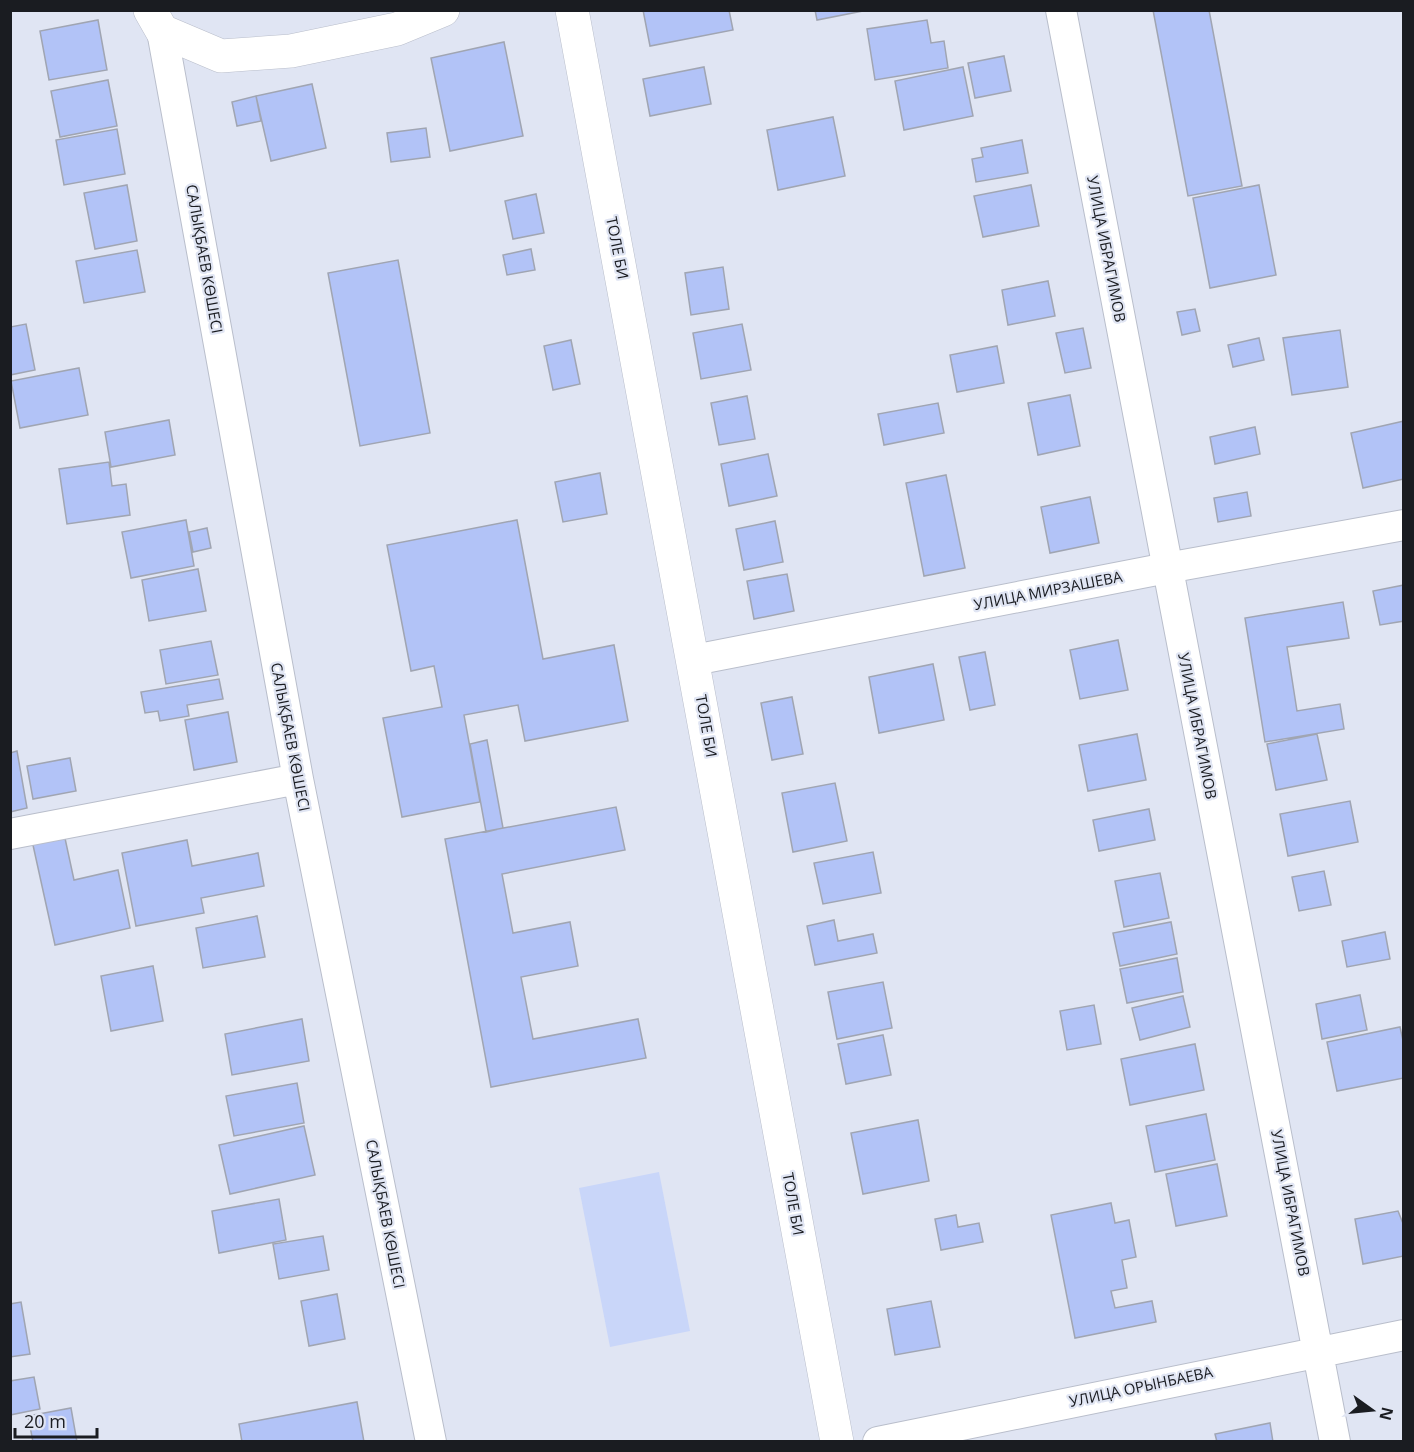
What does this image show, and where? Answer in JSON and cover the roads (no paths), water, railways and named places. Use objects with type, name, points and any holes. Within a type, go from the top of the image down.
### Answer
[{"type":"main road","points":[[156,21],[221,56],[291,51],[397,29],[443,10]]},
{"type":"main road","name":"ТОЛЕ БИ","points":[[572,10],[837,1442]]},
{"type":"street","name":"УЛИЦА ИБРАГИМОВ","points":[[1061,10],[1335,1442]]},
{"type":"street","name":"САЛЫҚБАЕВ КӨШЕСІ","points":[[156,21],[297,779],[431,1442]]},
{"type":"street","name":"УЛИЦА МИРЗАШЕВА","points":[[694,660],[1167,568],[1404,525]]},
{"type":"street","points":[[10,834],[297,779]]},
{"type":"street","name":"УЛИЦА ОРЫНБАЕВА","points":[[878,1442],[1404,1335]]}]
